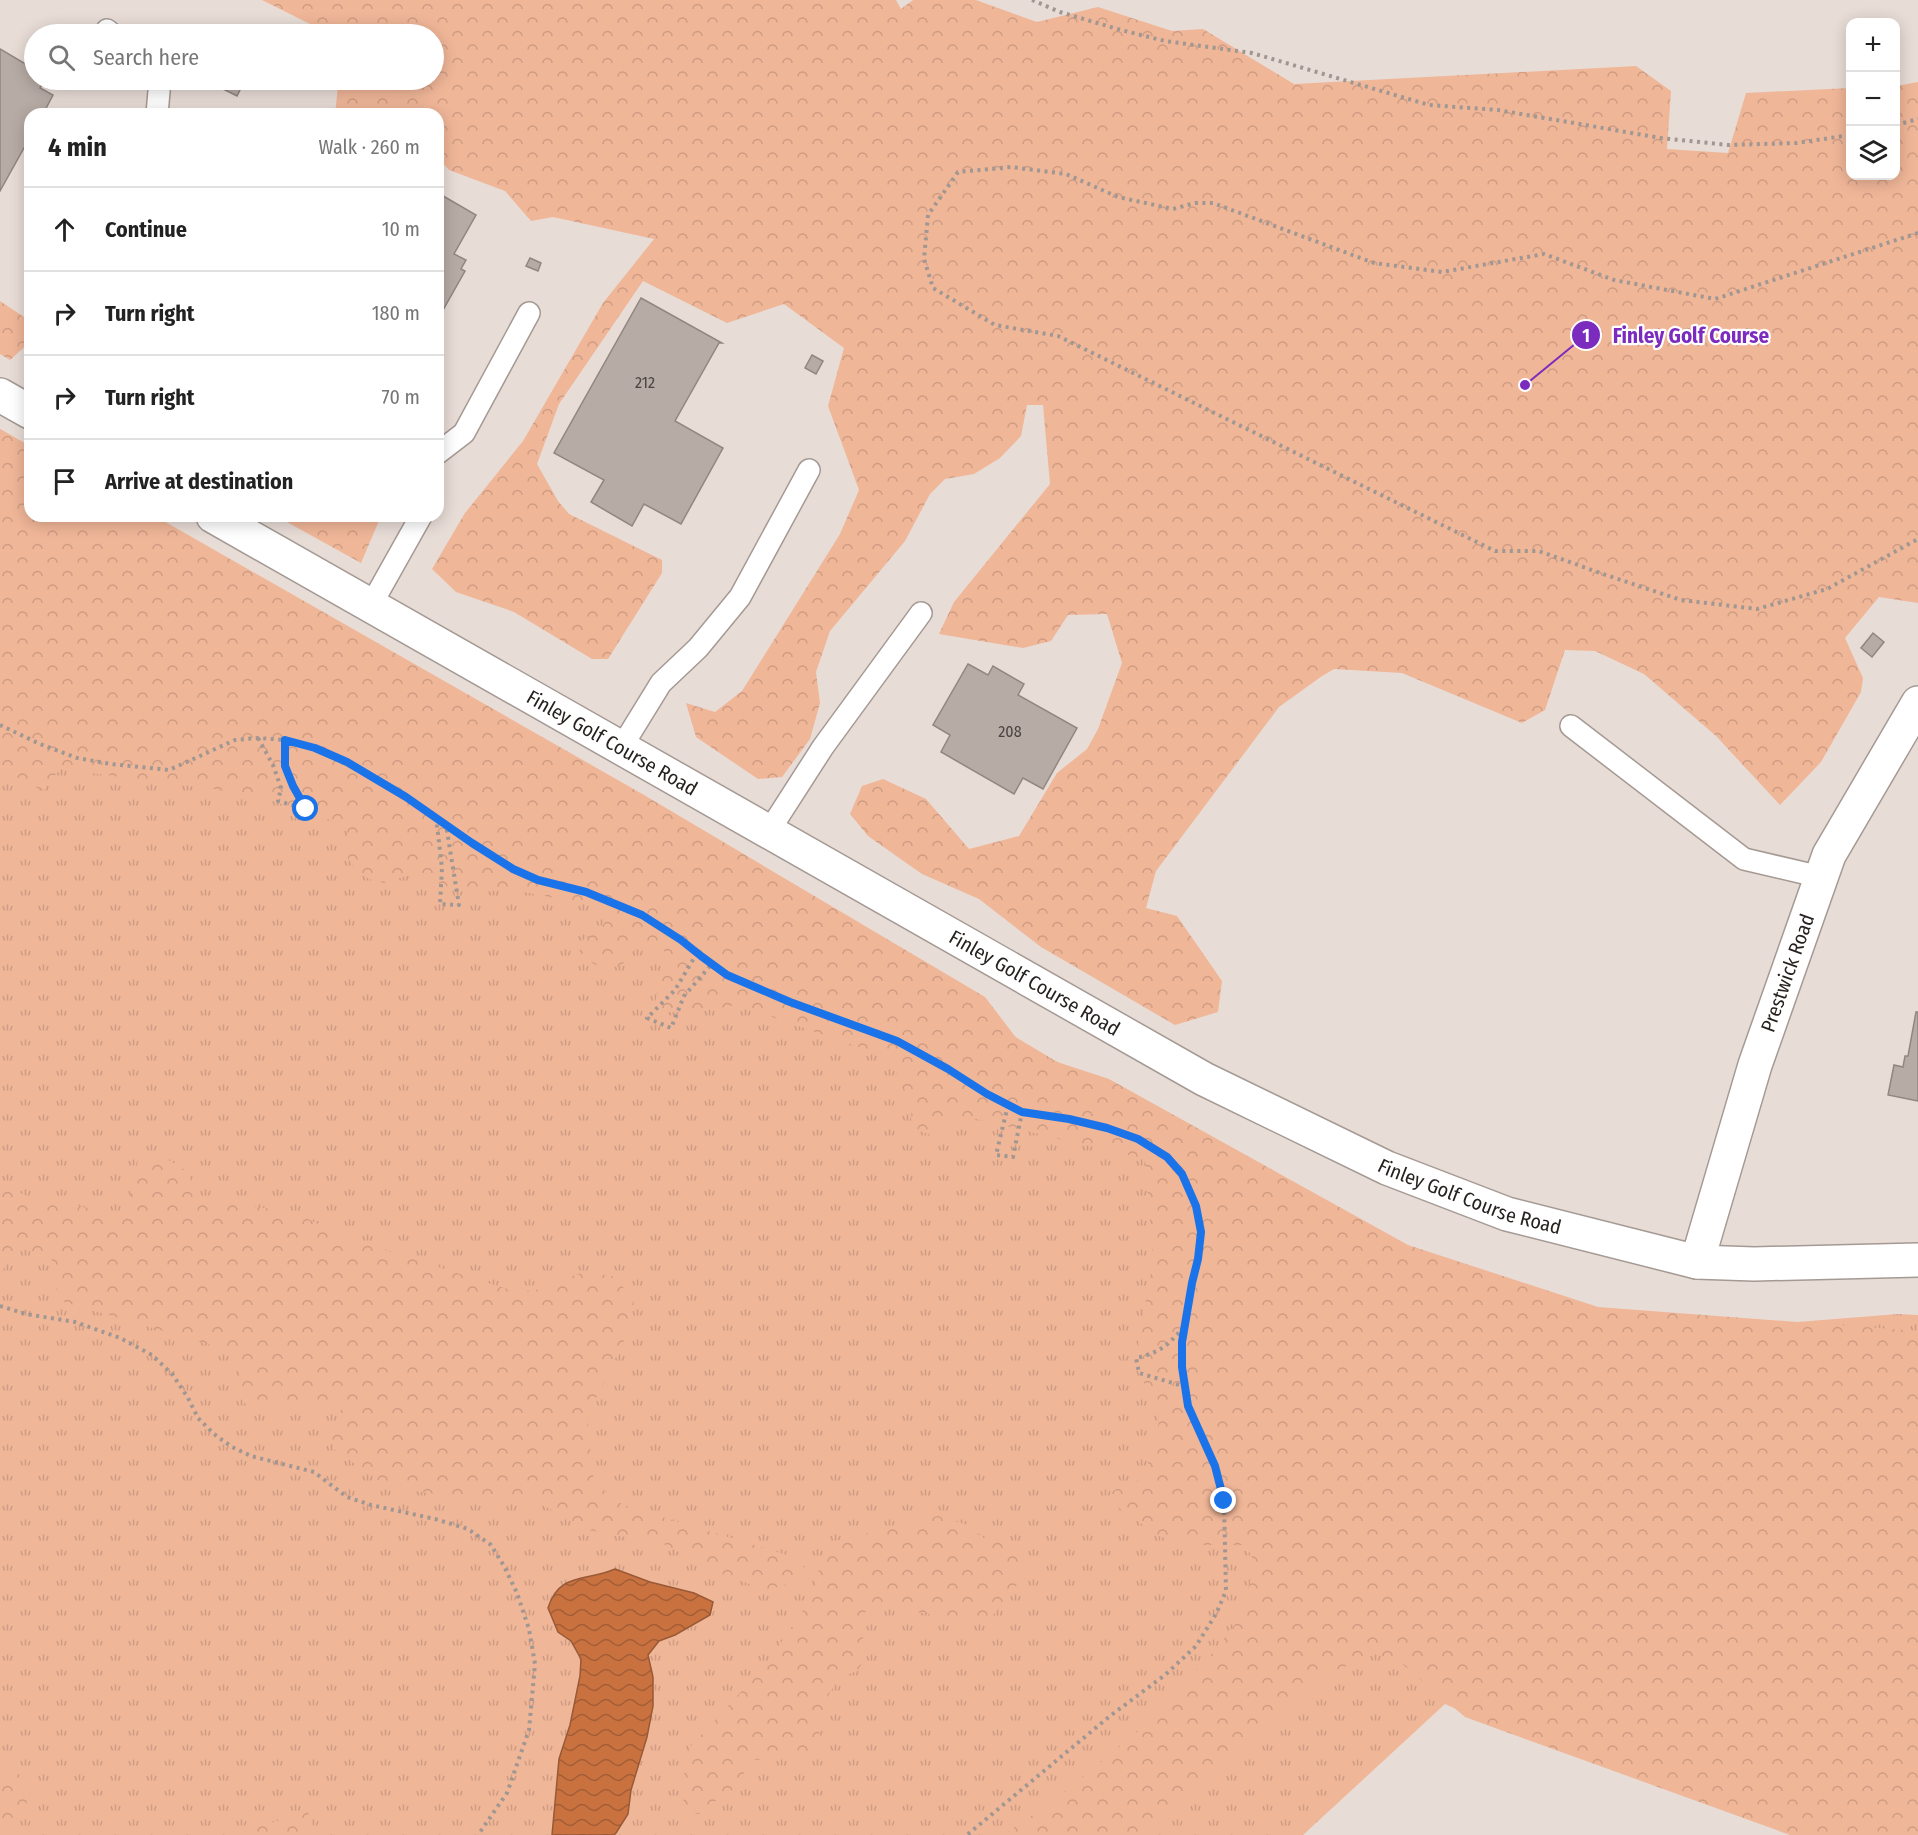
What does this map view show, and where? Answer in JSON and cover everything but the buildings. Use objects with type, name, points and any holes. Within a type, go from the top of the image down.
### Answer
[{"type":"street","points":[[0,395],[24,409]]},
{"type":"street","name":"Finley Golf Course Road","points":[[224,522],[1204,1078],[1387,1168],[1507,1214],[1697,1262],[1754,1264],[1918,1260]]},
{"type":"street","name":"Prestwick Road","points":[[1697,1262],[1755,1065],[1829,855],[1918,703]]},
{"type":"lane","points":[[158,108],[159,90]]},
{"type":"lane","points":[[444,448],[464,433],[529,313]]},
{"type":"lane","points":[[621,747],[661,682],[698,648],[740,597],[809,470]]},
{"type":"lane","points":[[371,605],[418,522]]},
{"type":"lane","points":[[769,831],[823,747],[921,613]]},
{"type":"lane","points":[[1571,726],[1744,859],[1821,877]]},
{"type":"path","points":[[1032,0],[1060,12],[1121,30],[1166,41],[1252,53],[1429,105],[1498,110],[1661,138],[1728,146],[1797,143],[1846,136]]},
{"type":"path","points":[[1900,124],[1918,119]]},
{"type":"path","points":[[1918,233],[1715,299],[1614,280],[1544,254],[1442,272],[1374,263],[1213,203],[1195,203],[1173,208],[1118,197],[1066,174],[1011,167],[957,172],[928,215],[924,259],[933,288],[994,325],[1058,336],[1495,551],[1539,551],[1682,600],[1758,609],[1827,589],[1918,539]]},
{"type":"path","points":[[0,725],[77,758],[169,770],[234,740],[258,738],[285,740],[315,748],[347,762],[406,797],[492,856],[521,873],[538,880],[586,892],[642,915],[681,940],[727,975],[790,1002],[897,1041],[1022,1112],[1069,1119],[1107,1128],[1138,1139],[1167,1157],[1182,1174],[1196,1206],[1201,1232],[1198,1259],[1184,1326],[1182,1359],[1188,1406],[1215,1466],[1224,1501],[1226,1592],[1216,1614],[1196,1646],[1166,1675],[1110,1716],[967,1835]]},
{"type":"path","points":[[258,738],[273,765],[281,788],[278,801],[306,809],[285,766],[285,740]]},
{"type":"path","points":[[436,817],[442,868],[440,904],[459,905],[446,825]]},
{"type":"path","points":[[697,953],[675,990],[647,1018],[671,1028],[684,996],[712,964]]},
{"type":"path","points":[[1008,1105],[996,1155],[1013,1157],[1022,1112]]},
{"type":"path","points":[[0,1306],[26,1314],[75,1322],[120,1338],[152,1355],[173,1375],[198,1418],[213,1434],[232,1447],[270,1461],[314,1472],[347,1497],[468,1529],[491,1545],[517,1593],[529,1629],[535,1664],[528,1730],[507,1793],[478,1835]]},
{"type":"path","points":[[1184,1326],[1156,1353],[1136,1358],[1139,1372],[1186,1387]]},
{"type":"green space","points":[[262,0],[896,0],[901,9],[913,0],[976,0],[1037,22],[1098,7],[1172,31],[1203,29],[1294,84],[1636,66],[1671,91],[1667,149],[1728,153],[1746,93],[1846,88],[1846,180],[1900,180],[1900,85],[1918,82],[1918,603],[1879,597],[1845,638],[1863,678],[1861,692],[1821,762],[1780,805],[1716,736],[1644,674],[1595,651],[1565,650],[1545,710],[1522,723],[1402,673],[1334,669],[1279,707],[1156,871],[1146,908],[1177,916],[1222,981],[1218,1012],[1175,1025],[1041,947],[979,899],[922,874],[868,836],[850,814],[862,786],[883,779],[926,799],[969,849],[1019,836],[1057,773],[1087,749],[1098,729],[1122,663],[1107,614],[1068,615],[1051,641],[1023,648],[939,634],[954,602],[1050,484],[1043,405],[1027,405],[1021,436],[1000,458],[974,474],[945,479],[930,494],[905,541],[830,631],[816,672],[820,703],[810,739],[782,777],[758,779],[696,737],[686,703],[715,712],[742,691],[840,534],[859,490],[828,406],[844,348],[784,304],[727,323],[643,281],[559,404],[537,464],[558,501],[569,514],[662,560],[662,573],[608,659],[592,659],[514,612],[456,592],[432,569],[465,513],[523,441],[603,303],[654,239],[553,217],[531,221],[505,191],[449,170],[444,165],[444,108],[336,108],[338,90],[444,90],[444,24],[310,24]]},
{"type":"green space","points":[[0,301],[24,317],[24,347],[10,360],[0,354]]},
{"type":"green space","points":[[0,429],[24,443],[24,522],[156,522],[1094,1084],[1444,1269],[1668,1332],[1898,1314],[1918,1315],[1918,1835],[1513,1734],[1445,1704],[1303,1835],[0,1835]]},
{"type":"green space","points":[[0,429],[24,443],[24,522],[166,522],[644,795],[985,997],[1027,1052],[1109,1079],[1408,1245],[1598,1307],[1918,1331],[1918,1835],[1790,1835],[1465,1717],[1400,1662],[1375,1654],[1330,1673],[1210,1781],[1142,1835],[1003,1835],[1056,1799],[1141,1729],[1215,1650],[1240,1618],[1252,1575],[1253,1559],[1245,1545],[1185,1545],[1159,1536],[1120,1509],[1110,1492],[1136,1481],[1145,1472],[1158,1431],[1159,1412],[1139,1373],[1136,1358],[1153,1260],[1145,1159],[972,1118],[958,1120],[931,1135],[919,1131],[911,1119],[912,1106],[890,1058],[738,1005],[696,1012],[666,1012],[655,1003],[666,953],[655,942],[640,944],[621,966],[602,967],[589,961],[579,953],[583,940],[601,929],[609,914],[596,906],[508,889],[469,894],[412,874],[384,883],[369,879],[356,870],[348,859],[347,832],[337,822],[251,794],[60,769],[43,791],[14,776],[0,764]]},
{"type":"green space","points":[[287,522],[378,522],[361,563]]},
{"type":"green space","points":[[165,1158],[190,1173],[192,1196],[296,1213],[344,1237],[507,1289],[533,1291],[586,1271],[615,1277],[634,1301],[630,1328],[589,1413],[588,1427],[593,1476],[600,1487],[623,1505],[790,1556],[805,1568],[798,1581],[767,1590],[705,1568],[667,1545],[584,1529],[531,1498],[463,1499],[386,1486],[334,1449],[332,1435],[342,1407],[247,1405],[237,1395],[240,1374],[231,1351],[64,1302],[52,1281],[53,1261],[46,1256],[15,1247],[0,1276],[0,1187],[5,1186],[29,1197],[121,1214],[129,1203],[138,1160]]},
{"type":"green space","points":[[938,1516],[967,1525],[990,1543],[1018,1541],[1024,1554],[1021,1580],[986,1624],[887,1607],[865,1612],[862,1646],[867,1656],[857,1671],[841,1677],[830,1692],[823,1708],[816,1757],[753,1760],[727,1797],[710,1803],[699,1814],[686,1812],[681,1789],[690,1747],[764,1667],[813,1596],[823,1552],[836,1541]]},
{"type":"green space","points":[[13,1766],[31,1791],[15,1835],[0,1835],[0,1768]]},
{"type":"green space","points":[[308,1812],[315,1835],[228,1835]]},
{"type":"water","points":[[615,1569],[650,1582],[694,1593],[713,1602],[710,1615],[675,1635],[659,1641],[648,1655],[653,1677],[653,1706],[647,1737],[631,1790],[628,1814],[616,1833],[614,1835],[552,1835],[559,1759],[570,1725],[580,1676],[581,1659],[571,1641],[558,1632],[548,1608],[553,1597],[566,1583]]},
{"type":"place","name":"Finley Golf Course","points":[[1525,385]]},
{"type":"route","points":[[306,809],[285,766],[285,740],[315,748],[347,762],[406,797],[513,869],[538,880],[586,892],[642,915],[681,940],[727,975],[790,1002],[897,1041],[1022,1112],[1069,1119],[1107,1128],[1138,1139],[1167,1157],[1182,1174],[1196,1206],[1201,1232],[1182,1342],[1182,1367],[1188,1406],[1215,1466],[1224,1501]]}]
